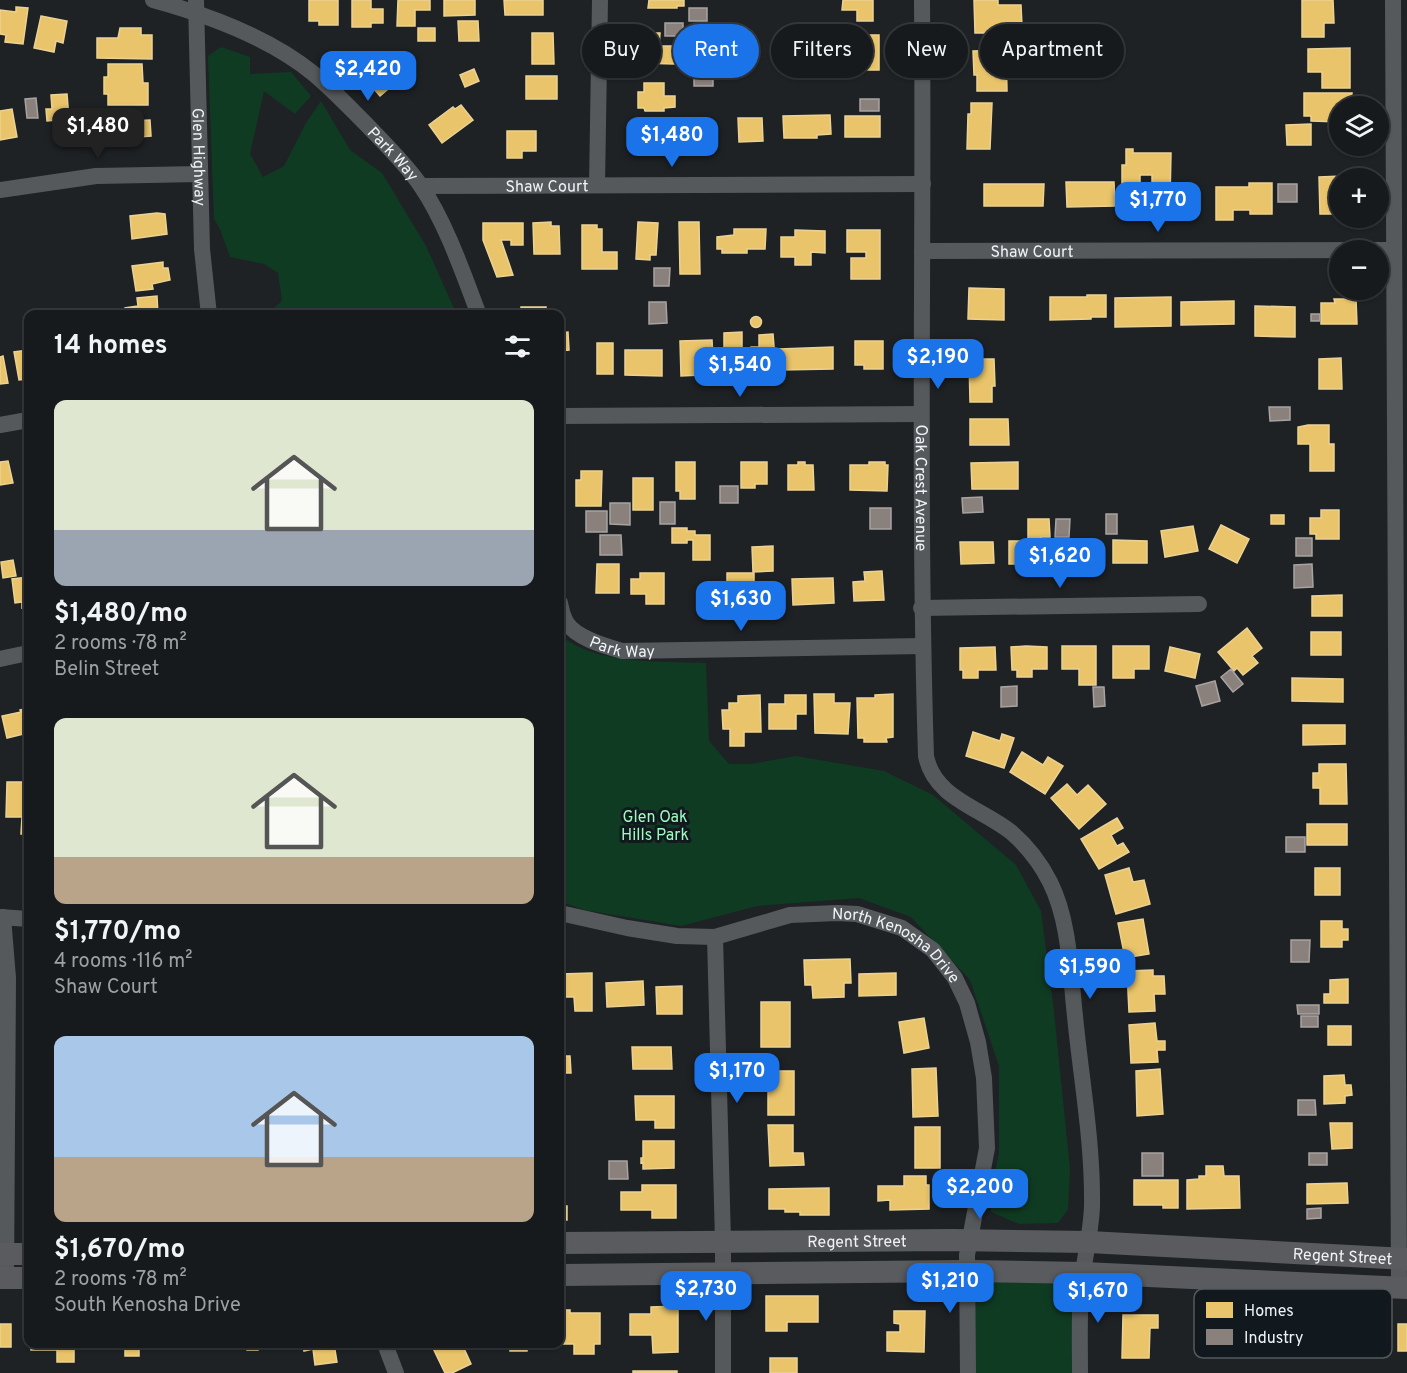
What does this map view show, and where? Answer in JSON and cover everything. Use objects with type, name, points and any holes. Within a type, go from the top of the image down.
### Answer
[{"type":"street","name":"Park Way","points":[[153,0],[196,6],[271,46],[312,73],[385,143],[421,186],[456,257],[477,310]]},
{"type":"street","points":[[597,185],[600,0]]},
{"type":"street","name":"Oak Crest Avenue","points":[[922,0],[921,608],[926,756],[928,767],[937,782],[956,799],[1011,833],[1039,864],[1056,898],[1064,923],[1089,1142],[1092,1207],[1089,1242]]},
{"type":"street","points":[[1393,0],[1394,250],[1401,685],[1403,1288]]},
{"type":"street","name":"Glen Highway","points":[[196,6],[202,249],[208,310]]},
{"type":"street","points":[[0,190],[96,176],[200,174]]},
{"type":"street","name":"Shaw Court","points":[[421,186],[923,184]]},
{"type":"street","name":"Shaw Court","points":[[922,251],[1394,250]]},
{"type":"street","points":[[564,416],[921,414]]},
{"type":"street","points":[[0,425],[24,421]]},
{"type":"street","points":[[921,608],[1199,604]]},
{"type":"street","name":"Park Way","points":[[564,616],[566,622],[573,629],[595,643],[622,651],[922,646]]},
{"type":"street","points":[[0,659],[24,654]]},
{"type":"street","name":"North Kenosha Drive","points":[[564,914],[677,936],[715,938],[789,915],[857,914],[892,923],[933,950],[955,978],[967,1004],[978,1042],[984,1078],[987,1148],[968,1255],[968,1373]]},
{"type":"street","points":[[12,1278],[3,1254],[9,978],[1,917],[24,919]]},
{"type":"street","points":[[715,938],[724,1272],[723,1373]]},
{"type":"street","name":"Regent Street","points":[[564,1244],[723,1241],[968,1255],[1084,1273],[1403,1288]]},
{"type":"street","points":[[1080,1373],[1081,1291],[1089,1242]]},
{"type":"street","name":"Regent Street","points":[[564,1275],[724,1272],[968,1255],[1089,1242],[1403,1259]]},
{"type":"street","points":[[3,1254],[24,1254]]},
{"type":"street","points":[[387,1348],[396,1373]]},
{"type":"green space","points":[[221,47],[250,57],[250,74],[291,72],[311,96],[295,114],[264,91],[250,154],[263,177],[284,166],[306,123],[321,101],[350,150],[382,173],[426,246],[455,310],[272,310],[282,301],[278,273],[264,264],[230,257],[214,219],[208,56]]},
{"type":"green space","name":"Glen Oak Hills Park","points":[[564,638],[574,645],[610,657],[629,660],[706,663],[709,741],[729,764],[751,764],[796,756],[884,771],[933,795],[1016,865],[1041,911],[1070,1169],[1068,1209],[1058,1223],[1019,1224],[991,1212],[991,1189],[999,1154],[999,1066],[970,980],[911,917],[859,898],[757,906],[681,926],[584,910],[564,902]]},
{"type":"green space","points":[[967,1271],[1084,1273],[1080,1373],[968,1373]]},
{"type":"building: Homes","points":[[309,0],[338,0],[338,25],[319,25],[319,21],[309,21]]},
{"type":"building: Homes","points":[[352,0],[371,0],[371,9],[383,9],[383,23],[371,23],[371,27],[352,27]]},
{"type":"building: Homes","points":[[398,0],[430,0],[430,10],[415,10],[415,26],[397,26]]},
{"type":"building: Homes","points":[[444,0],[475,0],[475,15],[444,16]]},
{"type":"building: Homes","points":[[504,0],[543,0],[543,15],[505,15]]},
{"type":"building: Homes","points":[[649,0],[684,0],[684,6],[648,8]]},
{"type":"building: Homes","points":[[843,0],[873,0],[873,21],[857,21],[857,10],[842,10]]},
{"type":"building: Homes","points":[[974,0],[998,0],[998,5],[1021,5],[1022,24],[980,24],[980,33],[975,33]]},
{"type":"building: Homes","points":[[1302,0],[1333,0],[1334,23],[1324,23],[1324,37],[1302,37]]},
{"type":"building: Homes","points":[[16,7],[28,8],[23,44],[5,42],[6,35],[0,34],[0,10],[16,12]]},
{"type":"building: Homes","points":[[41,16],[67,21],[63,43],[56,41],[54,52],[34,48]]},
{"type":"building: Homes","points":[[458,21],[478,21],[479,41],[459,41]]},
{"type":"building: Homes","points":[[120,28],[141,28],[141,35],[152,35],[152,59],[97,58],[97,38],[118,38]]},
{"type":"building: Homes","points":[[418,28],[435,28],[435,41],[418,41]]},
{"type":"building: Homes","points":[[532,33],[553,33],[554,64],[532,64]]},
{"type":"building: Homes","points":[[873,35],[879,35],[879,70],[873,70]]},
{"type":"building: Homes","points":[[661,46],[673,46],[673,64],[661,64]]},
{"type":"building: Homes","points":[[1350,48],[1350,88],[1322,88],[1322,72],[1308,72],[1308,49]]},
{"type":"building: Homes","points":[[973,51],[980,51],[980,78],[1007,78],[1007,91],[977,91]]},
{"type":"building: Homes","points":[[380,54],[401,78],[380,96],[359,72]]},
{"type":"building: Homes","points":[[108,64],[142,64],[143,83],[148,83],[148,105],[108,105],[108,94],[104,94],[104,77],[108,77]]},
{"type":"building: Homes","points":[[474,69],[479,81],[465,87],[460,75]]},
{"type":"building: Homes","points":[[526,76],[557,76],[557,99],[526,99]]},
{"type":"building: Homes","points":[[644,83],[664,83],[664,96],[675,96],[675,107],[664,108],[664,111],[645,111],[644,108],[638,108],[638,92],[644,92]]},
{"type":"building: Homes","points":[[1304,93],[1352,93],[1352,96],[1329,96],[1329,122],[1311,121],[1311,116],[1304,116]]},
{"type":"building: Homes","points":[[67,94],[69,119],[47,121],[46,109],[52,109],[51,95]]},
{"type":"building: Homes","points":[[971,103],[992,103],[990,149],[967,149],[968,114],[971,114]]},
{"type":"building: Homes","points":[[461,105],[473,120],[442,143],[429,125],[453,107],[455,109]]},
{"type":"building: Homes","points":[[12,109],[17,137],[0,140],[0,111]]},
{"type":"building: Homes","points":[[127,115],[127,121],[150,120],[151,136],[126,138],[125,131],[113,132],[111,116]]},
{"type":"building: Homes","points":[[830,115],[831,134],[817,135],[817,138],[784,138],[783,116]]},
{"type":"building: Homes","points":[[845,116],[880,116],[880,137],[845,137]]},
{"type":"building: Homes","points":[[738,118],[762,118],[763,141],[739,142]]},
{"type":"building: Homes","points":[[1311,124],[1311,145],[1287,145],[1286,125]]},
{"type":"building: Homes","points":[[507,131],[536,131],[536,151],[522,151],[522,158],[507,158]]},
{"type":"building: Homes","points":[[635,132],[684,132],[684,152],[645,152],[645,147],[635,147]]},
{"type":"building: Homes","points":[[1126,149],[1133,149],[1133,153],[1171,153],[1170,200],[1152,200],[1152,175],[1140,175],[1140,186],[1122,186],[1122,165],[1126,165]]},
{"type":"building: Homes","points":[[1319,177],[1329,177],[1329,214],[1320,214]]},
{"type":"building: Homes","points":[[1066,182],[1114,182],[1115,206],[1067,207]]},
{"type":"building: Homes","points":[[1249,183],[1272,183],[1272,214],[1250,214],[1250,210],[1233,210],[1233,220],[1216,220],[1216,187],[1249,187]]},
{"type":"building: Homes","points":[[984,184],[1044,184],[1043,206],[984,206]]},
{"type":"building: Homes","points":[[165,214],[167,234],[132,239],[130,216]]},
{"type":"building: Homes","points":[[551,222],[551,226],[559,226],[560,254],[534,254],[533,223]]},
{"type":"building: Homes","points":[[638,222],[658,223],[656,255],[650,255],[650,260],[636,259]]},
{"type":"building: Homes","points":[[679,222],[699,222],[700,274],[680,274]]},
{"type":"building: Homes","points":[[483,223],[523,223],[523,245],[511,245],[511,240],[501,240],[513,275],[497,277],[483,240]]},
{"type":"building: Homes","points":[[582,225],[597,225],[597,229],[602,229],[602,252],[617,252],[617,269],[582,269]]},
{"type":"building: Homes","points":[[734,229],[766,229],[765,249],[747,249],[747,253],[722,253],[722,249],[717,249],[717,237],[734,235]]},
{"type":"building: Homes","points":[[795,230],[825,231],[825,253],[811,252],[811,265],[795,265],[795,257],[781,257],[781,237],[795,237]]},
{"type":"building: Homes","points":[[847,230],[880,230],[880,279],[851,279],[851,258],[866,258],[866,252],[847,252]]},
{"type":"building: Homes","points":[[163,262],[163,268],[168,268],[170,280],[152,284],[153,289],[136,291],[132,266]]},
{"type":"building: Homes","points":[[969,288],[1004,289],[1004,320],[968,319]]},
{"type":"building: Homes","points":[[1087,295],[1106,295],[1106,317],[1050,320],[1050,297],[1087,297]]},
{"type":"building: Homes","points":[[157,296],[158,310],[125,310],[125,308],[138,306],[137,298]]},
{"type":"building: Homes","points":[[1171,297],[1171,326],[1115,327],[1115,298]]},
{"type":"building: Homes","points":[[1334,300],[1356,300],[1357,324],[1321,324],[1321,303],[1335,303]]},
{"type":"building: Homes","points":[[1234,301],[1234,324],[1181,325],[1181,302]]},
{"type":"building: Homes","points":[[1255,306],[1295,307],[1295,337],[1255,336]]},
{"type":"building: Homes","points":[[521,307],[546,307],[546,310],[521,310]]},
{"type":"building: Homes","points":[[756,317],[760,318],[760,326],[756,327],[752,326],[751,322],[752,318]]},
{"type":"building: Homes","points":[[564,332],[568,332],[569,350],[564,351]]},
{"type":"building: Homes","points":[[742,332],[742,350],[759,347],[759,335],[773,334],[776,371],[752,371],[752,377],[735,377],[735,372],[724,372],[724,333]]},
{"type":"building: Homes","points":[[712,340],[713,357],[701,357],[701,375],[681,376],[680,341]]},
{"type":"building: Homes","points":[[855,341],[883,341],[883,369],[864,369],[864,365],[855,365]]},
{"type":"building: Homes","points":[[597,343],[613,343],[613,374],[597,374]]},
{"type":"building: Homes","points":[[833,347],[833,369],[780,370],[779,349]]},
{"type":"building: Homes","points":[[625,350],[662,350],[662,376],[625,375]]},
{"type":"building: Homes","points":[[24,351],[24,379],[19,380],[14,352]]},
{"type":"building: Homes","points":[[3,356],[8,383],[0,384],[0,357]]},
{"type":"building: Homes","points":[[1341,358],[1342,389],[1319,389],[1319,359]]},
{"type":"building: Homes","points":[[969,359],[994,359],[995,386],[992,386],[992,402],[970,402]]},
{"type":"building: Homes","points":[[970,419],[1008,419],[1009,445],[970,445]]},
{"type":"building: Homes","points":[[1329,425],[1329,444],[1334,444],[1334,471],[1310,471],[1310,444],[1298,444],[1298,427]]},
{"type":"building: Homes","points":[[8,461],[13,483],[0,485],[0,462]]},
{"type":"building: Homes","points":[[676,462],[695,462],[695,499],[680,499],[680,491],[676,491]]},
{"type":"building: Homes","points":[[741,462],[767,462],[767,484],[755,484],[755,488],[741,488]]},
{"type":"building: Homes","points":[[798,462],[813,465],[814,490],[788,490],[788,465],[798,465]]},
{"type":"building: Homes","points":[[869,462],[885,462],[885,465],[888,465],[887,491],[850,490],[850,465],[869,465]]},
{"type":"building: Homes","points":[[1018,462],[1018,489],[972,489],[971,463]]},
{"type":"building: Homes","points":[[581,471],[602,471],[601,506],[576,506],[576,480],[581,480]]},
{"type":"building: Homes","points":[[633,478],[653,478],[653,510],[633,510]]},
{"type":"building: Homes","points":[[1321,510],[1339,510],[1339,539],[1316,539],[1316,534],[1310,534],[1310,518],[1321,518]]},
{"type":"building: Homes","points":[[1271,515],[1284,515],[1284,524],[1271,524]]},
{"type":"building: Homes","points":[[1028,519],[1049,519],[1050,537],[1041,537],[1041,564],[1009,564],[1009,541],[1028,541]]},
{"type":"building: Homes","points":[[1221,525],[1249,539],[1237,563],[1209,549]]},
{"type":"building: Homes","points":[[1193,526],[1198,551],[1165,557],[1161,531]]},
{"type":"building: Homes","points":[[672,528],[687,528],[687,531],[695,531],[695,535],[710,535],[710,560],[693,560],[693,540],[687,540],[687,543],[672,543]]},
{"type":"building: Homes","points":[[1113,540],[1147,541],[1147,563],[1113,563]]},
{"type":"building: Homes","points":[[1062,541],[1096,541],[1096,563],[1063,563]]},
{"type":"building: Homes","points":[[960,542],[993,542],[994,563],[961,564]]},
{"type":"building: Homes","points":[[773,546],[773,571],[753,572],[752,547]]},
{"type":"building: Homes","points":[[13,560],[16,576],[3,578],[1,562]]},
{"type":"building: Homes","points":[[597,564],[619,564],[619,593],[596,593]]},
{"type":"building: Homes","points":[[882,571],[884,600],[854,601],[853,582],[865,581],[864,572]]},
{"type":"building: Homes","points":[[640,573],[664,573],[664,604],[646,604],[646,594],[631,594],[631,579],[640,579]]},
{"type":"building: Homes","points":[[727,573],[754,573],[754,596],[727,597]]},
{"type":"building: Homes","points":[[24,578],[24,608],[22,608],[22,602],[15,603],[12,579]]},
{"type":"building: Homes","points":[[833,578],[834,603],[793,605],[792,579]]},
{"type":"building: Homes","points":[[1342,595],[1342,616],[1312,616],[1312,596]]},
{"type":"building: Homes","points":[[1247,628],[1262,648],[1252,656],[1258,663],[1243,675],[1237,668],[1234,671],[1218,652]]},
{"type":"building: Homes","points":[[1311,632],[1341,632],[1341,655],[1311,655]]},
{"type":"building: Homes","points":[[1062,646],[1096,646],[1096,685],[1079,685],[1079,669],[1062,669]]},
{"type":"building: Homes","points":[[1113,646],[1149,646],[1149,669],[1134,669],[1134,678],[1113,678]]},
{"type":"building: Homes","points":[[995,647],[996,670],[978,670],[978,678],[963,678],[963,670],[960,670],[960,648]]},
{"type":"building: Homes","points":[[1011,647],[1047,647],[1047,669],[1032,669],[1032,677],[1017,677],[1017,670],[1012,670]]},
{"type":"building: Homes","points":[[1170,647],[1200,654],[1195,678],[1165,671]]},
{"type":"building: Homes","points":[[1292,678],[1343,679],[1343,702],[1292,701]]},
{"type":"building: Homes","points":[[814,694],[834,694],[834,703],[850,703],[848,734],[815,733]]},
{"type":"building: Homes","points":[[893,694],[893,737],[886,738],[887,742],[864,742],[864,738],[858,738],[857,698],[875,698],[875,695]]},
{"type":"building: Homes","points":[[760,695],[761,732],[744,732],[744,746],[730,746],[730,729],[723,729],[722,710],[729,710],[729,703],[738,703],[738,696]]},
{"type":"building: Homes","points":[[785,695],[806,695],[806,714],[796,714],[796,729],[769,729],[769,704],[785,704]]},
{"type":"building: Homes","points":[[24,709],[24,734],[7,738],[2,716],[21,712],[20,710]]},
{"type":"building: Homes","points":[[1303,725],[1345,725],[1345,744],[1303,745]]},
{"type":"building: Homes","points":[[973,732],[1000,741],[1002,734],[1014,738],[1004,768],[966,756]]},
{"type":"building: Homes","points":[[1022,752],[1043,765],[1048,757],[1063,766],[1045,794],[1010,772]]},
{"type":"building: Homes","points":[[1319,764],[1346,764],[1347,804],[1320,804],[1320,788],[1313,788],[1313,773],[1319,773]]},
{"type":"building: Homes","points":[[7,782],[24,782],[24,834],[21,834],[22,817],[6,817]]},
{"type":"building: Homes","points":[[1067,784],[1077,795],[1088,785],[1106,804],[1079,829],[1051,798]]},
{"type":"building: Homes","points":[[1117,818],[1123,828],[1111,835],[1117,846],[1123,843],[1129,852],[1099,869],[1081,839]]},
{"type":"building: Homes","points":[[1307,824],[1347,824],[1347,845],[1307,845]]},
{"type":"building: Homes","points":[[1129,868],[1133,882],[1144,880],[1150,904],[1116,914],[1105,875]]},
{"type":"building: Homes","points":[[1315,868],[1340,868],[1340,895],[1315,895]]},
{"type":"building: Homes","points":[[1143,919],[1149,954],[1125,958],[1118,923]]},
{"type":"building: Homes","points":[[1321,921],[1342,921],[1342,929],[1348,929],[1348,940],[1342,940],[1342,947],[1321,947]]},
{"type":"building: Homes","points":[[850,959],[851,983],[844,983],[844,997],[813,998],[812,985],[805,985],[804,960]]},
{"type":"building: Homes","points":[[1153,970],[1153,976],[1164,976],[1165,994],[1154,994],[1155,1011],[1129,1012],[1127,971]]},
{"type":"building: Homes","points":[[592,973],[592,1011],[575,1011],[574,997],[564,997],[564,974]]},
{"type":"building: Homes","points":[[896,973],[896,995],[859,996],[859,974]]},
{"type":"building: Homes","points":[[1348,979],[1348,1003],[1324,1003],[1324,994],[1330,994],[1330,980]]},
{"type":"building: Homes","points":[[643,981],[644,1005],[607,1007],[606,983]]},
{"type":"building: Homes","points":[[682,986],[682,1014],[657,1014],[656,987]]},
{"type":"building: Homes","points":[[761,1002],[790,1002],[790,1047],[761,1047]]},
{"type":"building: Homes","points":[[924,1018],[929,1048],[904,1053],[899,1022]]},
{"type":"building: Homes","points":[[1155,1023],[1157,1041],[1165,1041],[1165,1050],[1157,1050],[1158,1062],[1131,1063],[1129,1025]]},
{"type":"building: Homes","points":[[1328,1026],[1351,1026],[1351,1045],[1328,1045]]},
{"type":"building: Homes","points":[[632,1047],[671,1047],[672,1069],[633,1069]]},
{"type":"building: Homes","points":[[564,1056],[570,1056],[571,1073],[564,1073]]},
{"type":"building: Homes","points":[[936,1068],[938,1116],[913,1117],[912,1069]]},
{"type":"building: Homes","points":[[1160,1069],[1163,1114],[1137,1116],[1136,1071]]},
{"type":"building: Homes","points":[[768,1071],[794,1071],[794,1115],[768,1115]]},
{"type":"building: Homes","points":[[1344,1075],[1345,1085],[1351,1085],[1352,1095],[1345,1096],[1345,1103],[1324,1104],[1324,1076]]},
{"type":"building: Homes","points":[[635,1096],[674,1096],[674,1128],[655,1128],[655,1120],[636,1120]]},
{"type":"building: Homes","points":[[1330,1123],[1352,1123],[1352,1148],[1332,1149]]},
{"type":"building: Homes","points":[[768,1125],[793,1125],[793,1153],[803,1153],[804,1165],[770,1166]]},
{"type":"building: Homes","points":[[915,1127],[940,1127],[940,1168],[915,1168]]},
{"type":"building: Homes","points":[[643,1141],[674,1141],[674,1168],[643,1169],[641,1158],[643,1158]]},
{"type":"building: Homes","points":[[1206,1166],[1223,1166],[1224,1176],[1239,1176],[1240,1208],[1187,1209],[1187,1180],[1206,1176]]},
{"type":"building: Homes","points":[[904,1176],[926,1176],[926,1185],[929,1185],[929,1209],[890,1210],[890,1200],[878,1201],[878,1186],[904,1186]]},
{"type":"building: Homes","points":[[1134,1180],[1178,1180],[1178,1208],[1163,1208],[1163,1205],[1134,1205]]},
{"type":"building: Homes","points":[[1347,1183],[1348,1203],[1307,1204],[1307,1184]]},
{"type":"building: Homes","points":[[642,1185],[676,1185],[676,1218],[652,1218],[652,1210],[621,1210],[621,1192],[642,1192]]},
{"type":"building: Homes","points":[[829,1188],[829,1215],[800,1215],[800,1212],[785,1212],[785,1209],[769,1209],[769,1189]]},
{"type":"building: Homes","points":[[564,1206],[567,1206],[567,1220],[564,1220]]},
{"type":"building: Homes","points":[[766,1296],[818,1296],[818,1322],[787,1322],[787,1331],[766,1331]]},
{"type":"building: Homes","points":[[678,1306],[678,1352],[653,1353],[652,1335],[630,1335],[630,1314],[651,1314],[651,1307]]},
{"type":"building: Homes","points":[[564,1310],[570,1310],[570,1313],[600,1313],[600,1344],[594,1344],[594,1354],[574,1354],[574,1344],[564,1344]]},
{"type":"building: Homes","points":[[894,1311],[925,1311],[924,1352],[887,1351],[887,1332],[900,1332],[900,1324],[894,1323]]},
{"type":"building: Homes","points":[[1123,1315],[1158,1315],[1158,1328],[1150,1328],[1149,1358],[1122,1358]]},
{"type":"building: Homes","points":[[0,1324],[11,1324],[11,1347],[0,1347]]},
{"type":"building: Homes","points":[[1398,1324],[1407,1324],[1407,1351],[1398,1351]]},
{"type":"building: Homes","points":[[31,1348],[74,1348],[74,1362],[57,1362],[57,1350],[31,1350]]},
{"type":"building: Homes","points":[[139,1348],[139,1356],[125,1356],[125,1349],[98,1349]]},
{"type":"building: Homes","points":[[304,1348],[335,1348],[337,1362],[315,1365],[313,1349],[304,1351]]},
{"type":"building: Homes","points":[[433,1348],[464,1348],[471,1364],[452,1373],[445,1373]]},
{"type":"building: Homes","points":[[510,1348],[527,1348],[527,1351],[510,1351]]},
{"type":"building: Homes","points":[[770,1358],[797,1358],[797,1373],[770,1373]]},
{"type":"building: Homes","points":[[633,1371],[677,1371],[677,1373],[633,1373]]},
{"type":"building: Industry","points":[[689,8],[707,8],[707,21],[689,21]]},
{"type":"building: Industry","points":[[665,23],[683,23],[673,24],[673,36],[665,36]]},
{"type":"building: Industry","points":[[694,78],[713,78],[713,86],[694,86]]},
{"type":"building: Industry","points":[[36,98],[38,118],[27,118],[25,99]]},
{"type":"building: Industry","points":[[860,99],[879,99],[879,111],[860,111]]},
{"type":"building: Industry","points":[[712,138],[713,153],[701,154],[701,139]]},
{"type":"building: Industry","points":[[1278,184],[1297,184],[1297,202],[1278,202]]},
{"type":"building: Industry","points":[[654,268],[670,268],[669,286],[654,286]]},
{"type":"building: Industry","points":[[649,302],[666,302],[667,323],[649,324]]},
{"type":"building: Industry","points":[[1311,314],[1320,314],[1320,321],[1311,321]]},
{"type":"building: Industry","points":[[1269,407],[1290,407],[1290,420],[1270,421]]},
{"type":"building: Industry","points":[[720,486],[738,486],[738,503],[720,503]]},
{"type":"building: Industry","points":[[982,497],[983,512],[963,513],[962,498]]},
{"type":"building: Industry","points":[[660,502],[675,502],[675,524],[660,524]]},
{"type":"building: Industry","points":[[610,503],[630,503],[630,525],[610,524]]},
{"type":"building: Industry","points":[[870,508],[891,508],[891,529],[870,529]]},
{"type":"building: Industry","points":[[586,511],[607,511],[607,532],[586,532]]},
{"type":"building: Industry","points":[[1106,514],[1117,514],[1117,534],[1106,534]]},
{"type":"building: Industry","points":[[1056,519],[1070,519],[1069,537],[1055,537]]},
{"type":"building: Industry","points":[[600,535],[621,535],[622,555],[600,555]]},
{"type":"building: Industry","points":[[1296,538],[1312,538],[1312,556],[1296,556]]},
{"type":"building: Industry","points":[[1312,564],[1313,587],[1294,588],[1294,565]]},
{"type":"building: Industry","points":[[1231,669],[1243,684],[1233,692],[1221,677]]},
{"type":"building: Industry","points":[[1215,681],[1220,701],[1202,706],[1196,686]]},
{"type":"building: Industry","points":[[1017,686],[1017,706],[1001,707],[1001,687]]},
{"type":"building: Industry","points":[[1093,687],[1104,687],[1105,706],[1094,707]]},
{"type":"building: Industry","points":[[1286,837],[1305,837],[1305,852],[1286,852]]},
{"type":"building: Industry","points":[[1291,940],[1310,940],[1309,962],[1291,962]]},
{"type":"building: Industry","points":[[1297,1005],[1319,1005],[1319,1014],[1298,1014]]},
{"type":"building: Industry","points":[[1301,1016],[1318,1016],[1318,1027],[1301,1027]]},
{"type":"building: Industry","points":[[1298,1100],[1315,1100],[1316,1115],[1298,1115]]},
{"type":"building: Industry","points":[[1142,1153],[1163,1153],[1163,1176],[1142,1176]]},
{"type":"building: Industry","points":[[1309,1153],[1327,1153],[1327,1165],[1309,1165]]},
{"type":"building: Industry","points":[[609,1161],[627,1161],[628,1179],[609,1179]]},
{"type":"building: Industry","points":[[1321,1208],[1321,1218],[1307,1219],[1307,1209]]}]
